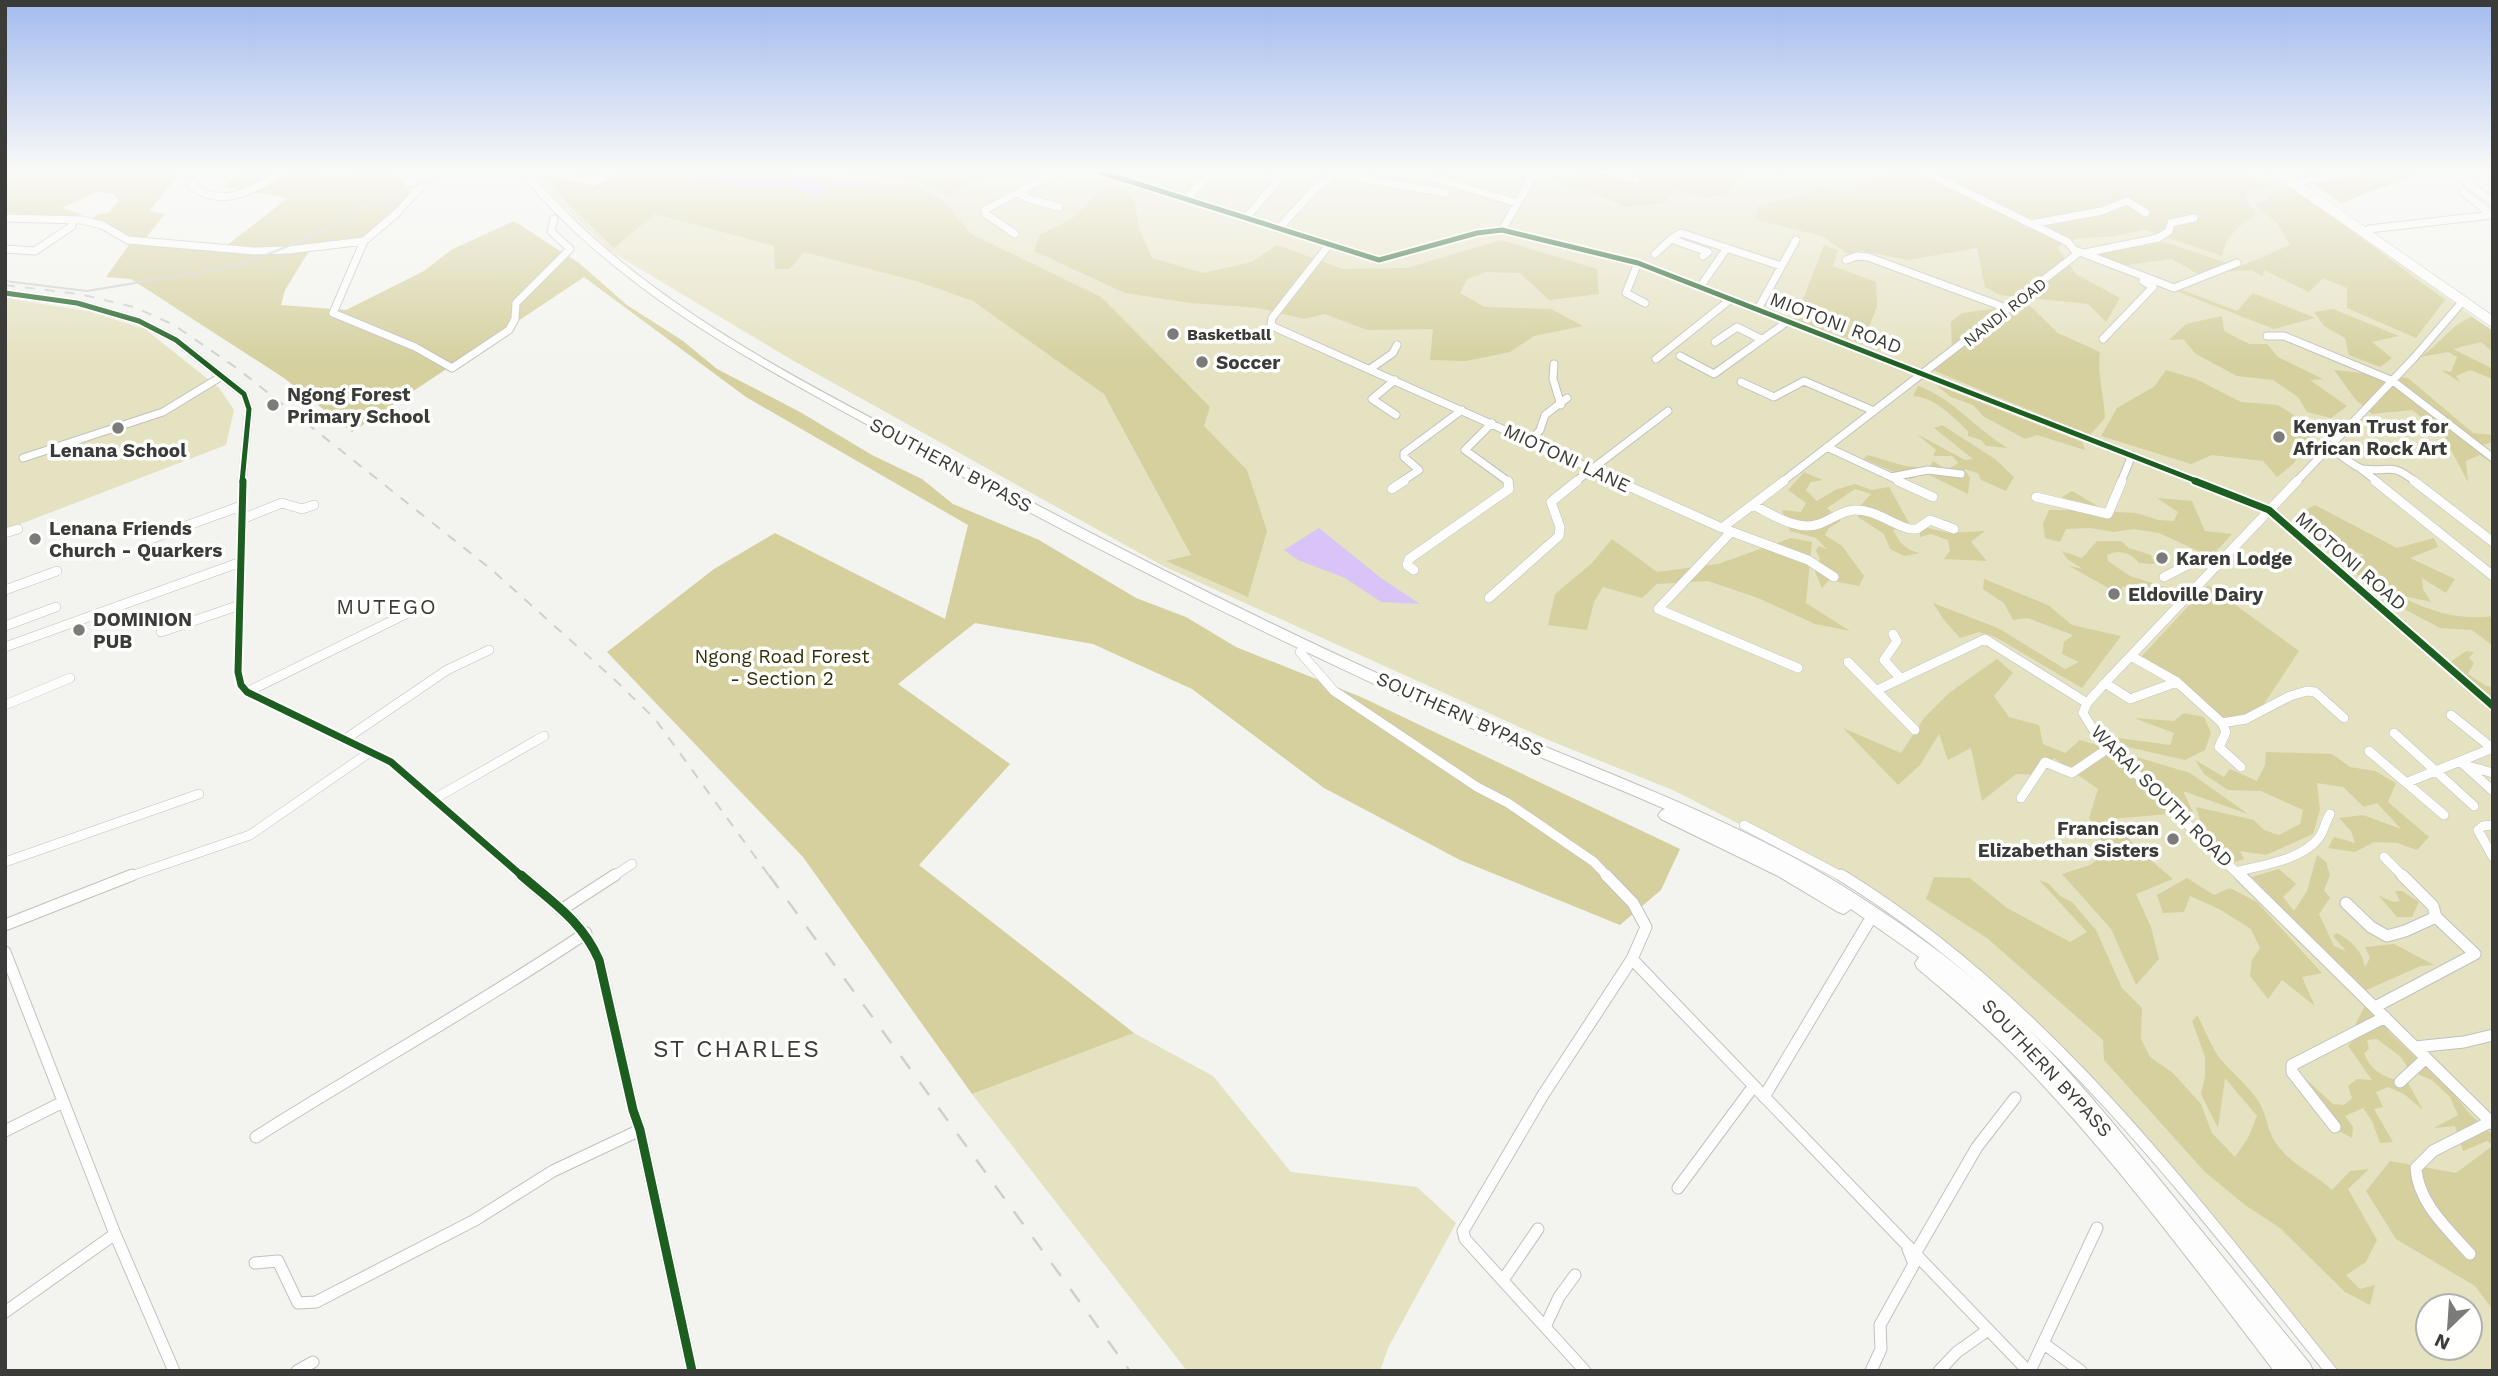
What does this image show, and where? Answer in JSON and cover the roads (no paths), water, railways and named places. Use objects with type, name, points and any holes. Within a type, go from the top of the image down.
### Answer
[{"type":"highway","name":"SOUTHERN BYPASS","points":[[573,235],[630,284],[783,383],[1005,505],[1300,652],[1754,856],[1867,923],[1932,970],[1989,1019],[2042,1072],[2140,1186],[2287,1371]]},
{"type":"highway","name":"SOUTHERN BYPASS","points":[[584,235],[661,296],[793,379],[1000,493],[1326,654],[1472,722],[1735,835],[1830,887],[1903,936],[1975,991],[2038,1052],[2089,1108],[2303,1371]]},
{"type":"main road","points":[[2365,235],[2493,322]]},
{"type":"main road","points":[[2378,235],[2434,281]]},
{"type":"street","points":[[5,249],[35,251],[58,235]]},
{"type":"street","points":[[118,235],[124,239],[254,251],[289,250],[365,241]]},
{"type":"street","points":[[372,235],[365,241],[333,313],[415,347],[452,368],[509,330],[515,318],[516,303],[570,249],[555,235]]},
{"type":"street","name":"MIOTONI ROAD","points":[[1298,235],[1382,261],[1469,235]]},
{"type":"street","name":"MIOTONI ROAD","points":[[1523,235],[1638,263],[2269,510],[2493,706]]},
{"type":"street","points":[[1655,254],[1677,235]]},
{"type":"street","points":[[1688,235],[1780,266]]},
{"type":"street","points":[[2054,235],[2068,242],[2078,252],[2153,286],[2104,339]]},
{"type":"street","points":[[2078,252],[2162,235]]},
{"type":"street","points":[[1671,239],[1708,252],[1703,256]]},
{"type":"street","points":[[1759,309],[1796,240]]},
{"type":"street","name":"MIOTONI LANE","points":[[1329,245],[1272,318],[1271,324],[1731,533],[1813,562],[1834,577]]},
{"type":"street","points":[[1700,287],[1727,248]]},
{"type":"street","points":[[2078,252],[2174,288],[2237,263]]},
{"type":"street","name":"NANDI ROAD","points":[[1924,374],[2078,252]]},
{"type":"street","points":[[1846,260],[1857,256],[1867,257],[2009,309]]},
{"type":"street","points":[[1638,263],[1626,293],[1645,303]]},
{"type":"street","points":[[5,293],[77,303],[139,321],[162,331],[238,387],[248,401],[241,506],[241,634],[238,673],[241,685],[247,692],[391,762],[586,933],[599,960],[633,1110],[640,1130],[692,1371]]},
{"type":"street","points":[[1656,359],[1731,299]]},
{"type":"street","name":"WARAI SOUTH ROAD","points":[[2463,301],[2393,381],[2105,683],[2087,703],[2084,718],[2110,747],[2239,871],[2274,911],[2491,1123]]},
{"type":"street","points":[[1681,356],[1708,373],[1714,373],[1788,321]]},
{"type":"street","points":[[1715,341],[1737,327],[1761,339]]},
{"type":"street","points":[[2267,336],[2284,336],[2393,381],[2493,458]]},
{"type":"street","points":[[1370,369],[1393,353],[1397,345]]},
{"type":"street","points":[[1554,364],[1553,379],[1561,405]]},
{"type":"street","points":[[1722,527],[1924,374]]},
{"type":"street","points":[[23,458],[163,412],[222,376]]},
{"type":"street","points":[[1395,380],[1372,399],[1396,415]]},
{"type":"street","points":[[1741,382],[1776,397],[1804,380],[1874,411]]},
{"type":"street","points":[[1530,442],[1541,430],[1545,415],[1567,398]]},
{"type":"street","points":[[1392,489],[1419,470],[1404,457],[1404,453],[1462,410]]},
{"type":"street","points":[[1489,598],[1559,537],[1560,528],[1550,504],[1591,469],[1668,411]]},
{"type":"street","points":[[1414,570],[1408,565],[1409,559],[1509,489],[1510,484],[1506,478],[1465,450],[1492,423]]},
{"type":"street","points":[[1826,447],[1933,496]]},
{"type":"street","points":[[2330,447],[2493,576]]},
{"type":"street","points":[[2036,497],[2109,513],[2132,455]]},
{"type":"street","points":[[2361,469],[2391,467],[2400,470],[2493,542]]},
{"type":"street","points":[[1891,477],[1928,470],[1961,474]]},
{"type":"street","points":[[242,519],[282,503],[302,509],[314,505]]},
{"type":"street","points":[[1753,505],[1805,526],[1822,523],[1841,512],[1857,509],[1876,513],[1906,528],[1917,529],[1930,520],[1954,529]]},
{"type":"street","points":[[150,539],[241,506]]},
{"type":"street","points":[[5,533],[18,529]]},
{"type":"street","points":[[1731,533],[1658,608],[1664,613],[1798,668]]},
{"type":"street","points":[[2164,578],[2197,560],[2216,567]]},
{"type":"street","points":[[5,647],[241,562]]},
{"type":"street","points":[[5,590],[57,571]]},
{"type":"street","points":[[161,632],[240,605]]},
{"type":"street","points":[[5,626],[56,607]]},
{"type":"street","points":[[247,692],[418,608],[429,608]]},
{"type":"street","points":[[1893,634],[1897,641],[1884,660],[1901,679]]},
{"type":"street","points":[[1877,690],[1985,639],[2087,703]]},
{"type":"street","points":[[344,740],[447,670],[489,650]]},
{"type":"street","points":[[1300,652],[1334,691],[1455,773],[1508,803],[1600,867],[1633,903],[1646,927],[1632,959],[1543,1095],[1462,1231],[1465,1239],[1585,1371]]},
{"type":"street","points":[[2132,656],[2177,682],[2222,723],[2226,732],[2220,749],[2241,767]]},
{"type":"street","points":[[1847,662],[1915,730]]},
{"type":"street","points":[[5,705],[70,678]]},
{"type":"street","points":[[2105,683],[2130,699],[2177,682]]},
{"type":"street","points":[[2222,723],[2247,720],[2295,695],[2309,691],[2315,692],[2344,718]]},
{"type":"street","points":[[2408,782],[2464,764],[2492,748],[2451,715]]},
{"type":"street","points":[[2394,733],[2474,806]]},
{"type":"street","points":[[434,799],[544,736]]},
{"type":"street","points":[[2021,798],[2045,762],[2071,773],[2110,747]]},
{"type":"street","points":[[2369,751],[2408,782],[2444,816]]},
{"type":"street","points":[[5,925],[173,859],[250,835],[370,752]]},
{"type":"street","points":[[2464,764],[2493,773]]},
{"type":"street","points":[[2464,764],[2493,791]]},
{"type":"street","points":[[5,862],[199,794]]},
{"type":"street","points":[[2239,871],[2278,861],[2307,848],[2320,837],[2324,821],[2330,814]]},
{"type":"street","points":[[1744,825],[1808,857],[1883,902],[1946,950],[2062,1052],[2146,1145],[2331,1371]]},
{"type":"street","points":[[2493,825],[2483,826],[2478,830],[2493,857]]},
{"type":"street","points":[[2375,1007],[2475,956],[2475,952],[2436,917],[2433,906],[2384,857]]},
{"type":"street","points":[[561,909],[632,864]]},
{"type":"street","points":[[2346,903],[2383,937],[2391,937],[2436,917]]},
{"type":"street","points":[[1764,1097],[1867,923]]},
{"type":"street","points":[[257,1137],[366,1068],[513,982],[586,933]]},
{"type":"street","points":[[5,952],[115,1234],[174,1371]]},
{"type":"street","points":[[1632,959],[2029,1371],[2097,1228]]},
{"type":"street","points":[[2335,1128],[2292,1072],[2292,1065],[2385,1017]]},
{"type":"street","points":[[2415,1047],[2436,1043],[2476,1042],[2493,1035]]},
{"type":"street","points":[[2400,1082],[2426,1058]]},
{"type":"street","points":[[1678,1188],[1754,1087]]},
{"type":"street","points":[[1871,1371],[1881,1349],[1880,1325],[1914,1264],[1911,1249],[1977,1147],[2015,1098]]},
{"type":"street","points":[[5,1131],[63,1102]]},
{"type":"street","points":[[2470,1254],[2422,1195],[2416,1181],[2416,1168],[2433,1151],[2491,1123]]},
{"type":"street","points":[[255,1263],[278,1261],[298,1303],[316,1303],[475,1220],[553,1171],[640,1130]]},
{"type":"street","points":[[1503,1280],[1538,1229]]},
{"type":"street","points":[[5,1312],[115,1234]]},
{"type":"street","points":[[1545,1327],[1559,1297],[1576,1275]]},
{"type":"street","points":[[1940,1371],[1957,1352],[1988,1330]]},
{"type":"street","points":[[2043,1343],[2081,1371]]},
{"type":"street","points":[[297,1371],[313,1362]]},
{"type":"tram line","points":[[5,281],[87,291],[237,266],[313,235]]},
{"type":"railway","points":[[5,285],[79,294],[134,307],[174,325],[238,369],[492,570],[616,681],[655,719],[770,877]]},
{"type":"railway","points":[[769,875],[1130,1371]]},
{"type":"place","name":"Basketball","points":[[1173,334]]},
{"type":"place","name":"Soccer","points":[[1202,362]]},
{"type":"place","name":"Ngong Forest Primary School","points":[[273,405]]},
{"type":"place","name":"Lenana School","points":[[118,428]]},
{"type":"place","name":"Kenyan Trust for African Rock Art","points":[[2279,437]]},
{"type":"place","name":"Lenana Friends Church - Quarkers","points":[[35,539]]},
{"type":"place","name":"Karen Lodge","points":[[2162,558]]},
{"type":"place","name":"Eldoville Dairy","points":[[2114,594]]},
{"type":"place","name":"DOMINION PUB","points":[[79,630]]},
{"type":"place","name":"Franciscan Elizabethan Sisters","points":[[2173,839]]},
{"type":"district","name":"MUTEGO","points":[[387,606]]},
{"type":"district","name":"ST CHARLES","points":[[737,1049]]},
{"type":"park label","name":"Ngong Road Forest - Section 2","points":[[782,667]]}]
